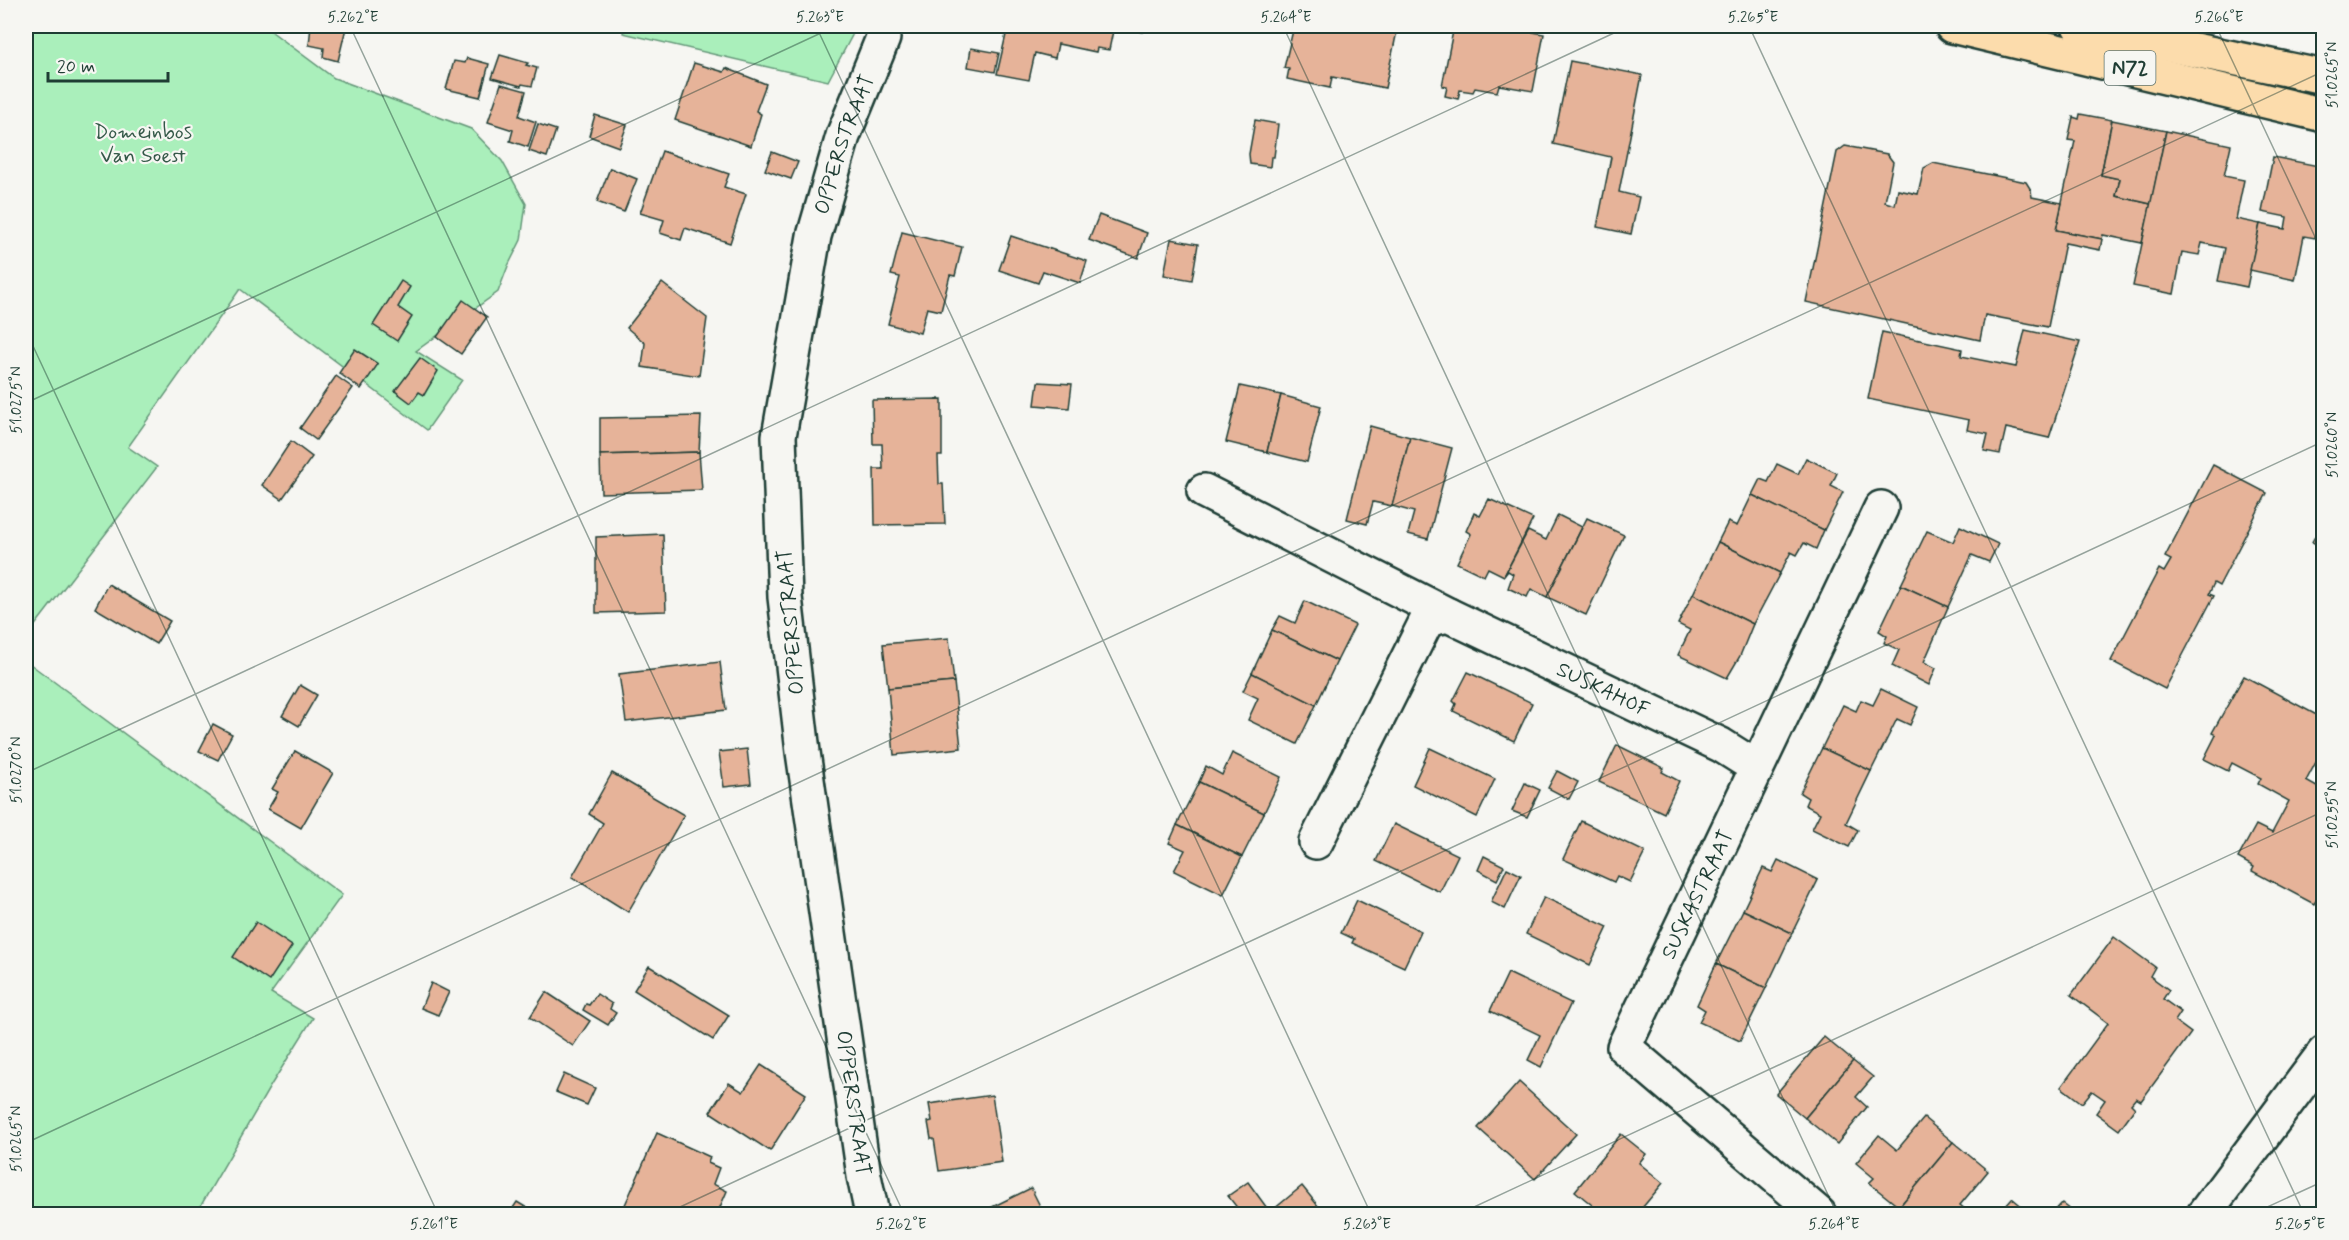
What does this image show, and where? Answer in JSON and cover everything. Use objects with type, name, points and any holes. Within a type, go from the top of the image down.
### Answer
[{"type":"main road","name":"N72","points":[[1952,26],[2324,114]]},
{"type":"main road","name":"N72","points":[[2079,26],[2324,77]]},
{"type":"street","name":"OPPERSTRAAT","points":[[872,1215],[864,1176],[803,752],[785,597],[779,436],[814,236],[843,136],[883,38]]},
{"type":"street","name":"SUSKAHOF","points":[[1204,491],[1448,615],[1721,745],[1756,767]]},
{"type":"street","name":"SUSKASTRAAT","points":[[1819,1215],[1624,1047],[1881,508]]},
{"type":"street","points":[[1317,842],[1427,620],[1448,615]]},
{"type":"street","points":[[2204,1215],[2324,1053]]},
{"type":"green space","name":"Domeinbos Van Soest","points":[[26,26],[264,26],[334,78],[471,129],[502,161],[526,204],[521,240],[498,292],[416,351],[462,380],[427,430],[240,289],[128,447],[157,467],[26,637]]},
{"type":"green space","points":[[624,26],[857,26],[828,81],[623,33]]},
{"type":"green space","points":[[26,661],[342,895],[271,993],[313,1018],[196,1214],[26,1214]]},
{"type":"building","points":[[311,26],[346,28],[338,61],[323,57],[324,48],[309,45]]},
{"type":"building","points":[[1008,26],[1114,26],[1109,50],[1097,48],[1096,52],[1058,44],[1055,58],[1035,53],[1029,80],[997,74]]},
{"type":"building","points":[[1114,26],[1144,26],[1143,32]]},
{"type":"building","points":[[1294,26],[1368,26],[1397,31],[1385,88],[1332,77],[1330,88],[1287,79],[1289,69],[1284,68]]},
{"type":"building","points":[[1454,26],[1487,28],[1488,26],[1499,26],[1544,34],[1533,91],[1499,85],[1497,92],[1475,88],[1473,92],[1460,90],[1458,99],[1445,96],[1447,87],[1442,86]]},
{"type":"building","points":[[971,48],[999,53],[995,72],[968,67]]},
{"type":"building","points":[[500,55],[537,68],[532,86],[522,84],[521,86],[492,78]]},
{"type":"building","points":[[467,58],[489,64],[480,97],[446,89],[454,61],[465,63]]},
{"type":"building","points":[[1570,61],[1642,75],[1619,192],[1639,197],[1631,234],[1597,227],[1611,157],[1553,144]]},
{"type":"building","points":[[694,63],[724,72],[726,68],[766,84],[756,111],[761,114],[751,146],[675,120]]},
{"type":"building","points":[[501,84],[526,91],[519,116],[536,122],[528,147],[510,141],[513,130],[488,122]]},
{"type":"building","points":[[2080,114],[2112,120],[2101,175],[2120,179],[2116,196],[2151,204],[2142,243],[2103,235],[2102,239],[2056,230],[2075,141],[2068,140],[2073,117],[2079,119]]},
{"type":"building","points":[[595,115],[627,125],[619,147],[589,136]]},
{"type":"building","points":[[1255,120],[1278,124],[1274,157],[1271,157],[1270,167],[1250,164],[1249,154]]},
{"type":"building","points":[[2112,120],[2166,131],[2151,204],[2116,196],[2120,179],[2101,175]]},
{"type":"building","points":[[538,124],[556,130],[547,157],[529,151]]},
{"type":"building","points":[[2166,131],[2231,145],[2224,176],[2244,180],[2236,219],[2260,224],[2247,287],[2218,281],[2225,248],[2202,243],[2199,255],[2182,252],[2174,294],[2133,286]]},
{"type":"building","points":[[1845,146],[1887,154],[1893,162],[1885,202],[1895,205],[1898,190],[1918,194],[1924,168],[1933,163],[2026,182],[2032,197],[2062,203],[2056,230],[2102,239],[2100,250],[2065,243],[2048,327],[1985,315],[1980,340],[1806,302],[1837,152]]},
{"type":"building","points":[[662,151],[729,174],[724,187],[746,194],[730,243],[685,228],[681,240],[660,233],[664,220],[640,213]]},
{"type":"building","points":[[772,152],[798,162],[791,179],[765,170]]},
{"type":"building","points":[[2273,157],[2324,167],[2324,198],[2315,238],[2304,236],[2295,280],[2250,270],[2260,224],[2285,229],[2287,217],[2262,212]]},
{"type":"building","points":[[610,168],[637,179],[624,212],[597,202]]},
{"type":"building","points":[[1099,215],[1147,233],[1138,258],[1089,240]]},
{"type":"building","points":[[902,232],[962,247],[955,276],[950,275],[941,311],[927,308],[920,333],[888,324],[900,277],[891,275]]},
{"type":"building","points":[[1011,236],[1087,261],[1080,283],[1043,271],[1038,283],[999,270]]},
{"type":"building","points":[[1171,239],[1198,244],[1192,280],[1164,275]]},
{"type":"building","points":[[401,281],[410,287],[398,307],[412,317],[397,341],[373,325]]},
{"type":"building","points":[[662,283],[707,318],[699,376],[642,367],[645,343],[627,328]]},
{"type":"building","points":[[463,300],[487,317],[461,354],[437,337]]},
{"type":"building","points":[[2025,330],[2080,342],[2049,438],[2006,428],[2000,454],[1984,451],[1988,434],[1967,430],[1969,420],[1868,399],[1882,332],[1962,349],[1961,356],[2016,367]]},
{"type":"building","points":[[355,349],[378,364],[361,389],[339,373]]},
{"type":"building","points":[[420,358],[438,371],[424,395],[419,392],[411,403],[395,391]]},
{"type":"building","points":[[336,376],[353,388],[316,440],[300,428]]},
{"type":"building","points":[[1038,382],[1072,384],[1069,408],[1035,405]]},
{"type":"building","points":[[1240,386],[1281,395],[1267,452],[1226,442]]},
{"type":"building","points":[[1281,395],[1321,406],[1307,462],[1267,452]]},
{"type":"building","points":[[942,399],[942,456],[938,456],[939,484],[943,484],[945,524],[875,525],[874,469],[883,469],[882,444],[873,444],[872,400]]},
{"type":"building","points":[[701,416],[699,452],[600,455],[600,418]]},
{"type":"building","points":[[1370,426],[1410,437],[1392,506],[1373,502],[1367,524],[1347,519]]},
{"type":"building","points":[[1410,437],[1452,448],[1428,539],[1408,534],[1414,512],[1392,506]]},
{"type":"building","points":[[291,441],[312,457],[282,499],[262,485]]},
{"type":"building","points":[[699,452],[702,490],[601,493],[600,455]]},
{"type":"building","points":[[1806,458],[1837,473],[1831,486],[1843,492],[1824,530],[1752,495],[1760,479],[1768,482],[1777,464],[1798,474]]},
{"type":"building","points":[[2213,465],[2267,493],[2219,586],[2214,583],[2209,594],[2214,596],[2165,689],[2111,661],[2159,569],[2164,572],[2171,560],[2165,557]]},
{"type":"building","points":[[1752,495],[1824,530],[1816,549],[1804,543],[1797,555],[1791,552],[1780,573],[1718,542],[1728,522],[1737,526]]},
{"type":"building","points":[[1489,499],[1533,519],[1504,576],[1488,568],[1484,576],[1457,563],[1471,534],[1466,531],[1474,513],[1480,516]]},
{"type":"building","points":[[1558,515],[1582,527],[1547,597],[1531,589],[1527,597],[1508,588],[1513,574],[1508,571],[1504,576],[1528,531],[1546,540]]},
{"type":"building","points":[[1587,518],[1624,535],[1586,615],[1547,597]]},
{"type":"building","points":[[2324,520],[2324,548],[2312,542]]},
{"type":"building","points":[[1960,526],[1998,544],[1989,562],[1972,555],[1948,607],[1901,585],[1927,531],[1953,542]]},
{"type":"building","points":[[663,534],[666,611],[596,613],[596,537]]},
{"type":"building","points":[[1718,542],[1780,573],[1753,624],[1693,594]]},
{"type":"building","points":[[108,584],[170,621],[156,644],[95,608]]},
{"type":"building","points":[[1901,585],[1948,607],[1924,662],[1936,668],[1929,685],[1892,666],[1899,650],[1884,643],[1887,636],[1879,631]]},
{"type":"building","points":[[1693,594],[1753,624],[1740,656],[1727,678],[1678,655],[1690,630],[1678,624]]},
{"type":"building","points":[[1305,601],[1355,625],[1337,661],[1272,630],[1280,616],[1295,623]]},
{"type":"building","points":[[1272,630],[1337,661],[1316,705],[1252,673]]},
{"type":"building","points":[[949,638],[954,682],[888,688],[883,644]]},
{"type":"building","points":[[720,662],[726,710],[626,722],[619,674]]},
{"type":"building","points":[[1468,672],[1532,703],[1514,741],[1453,711],[1456,704],[1453,701]]},
{"type":"building","points":[[1252,673],[1316,705],[1297,744],[1248,720],[1258,698],[1243,691]]},
{"type":"building","points":[[2244,676],[2324,719],[2324,747],[2306,781],[2324,791],[2324,887],[2314,904],[2252,871],[2254,867],[2238,858],[2256,825],[2272,833],[2289,801],[2258,784],[2261,778],[2232,763],[2228,771],[2204,759],[2216,735],[2212,733]]},
{"type":"building","points":[[954,682],[961,748],[894,755],[888,688]]},
{"type":"building","points":[[300,685],[317,695],[299,726],[282,716]]},
{"type":"building","points":[[1881,689],[1918,707],[1910,725],[1897,719],[1871,771],[1822,748],[1843,705],[1856,711],[1861,700],[1873,705]]},
{"type":"building","points":[[213,724],[232,734],[218,760],[199,751]]},
{"type":"building","points":[[1617,745],[1664,768],[1662,772],[1679,781],[1664,813],[1599,782]]},
{"type":"building","points":[[1430,748],[1495,779],[1477,817],[1413,785]]},
{"type":"building","points":[[1822,748],[1871,771],[1846,823],[1858,830],[1849,847],[1812,829],[1820,813],[1805,805],[1808,798],[1800,793]]},
{"type":"building","points":[[747,749],[751,784],[724,787],[719,752]]},
{"type":"building","points":[[295,751],[333,773],[301,828],[268,809],[278,792],[272,789]]},
{"type":"building","points":[[1232,753],[1281,777],[1264,813],[1199,782],[1206,766],[1222,775]]},
{"type":"building","points":[[1557,771],[1578,782],[1569,799],[1548,788]]},
{"type":"building","points":[[612,773],[684,815],[628,912],[572,877],[603,823],[589,814]]},
{"type":"building","points":[[1199,782],[1264,813],[1242,857],[1177,825]]},
{"type":"building","points":[[1525,783],[1540,790],[1527,817],[1512,811]]},
{"type":"building","points":[[1581,821],[1645,852],[1630,882],[1617,876],[1614,882],[1563,859]]},
{"type":"building","points":[[1394,824],[1458,855],[1440,892],[1376,861]]},
{"type":"building","points":[[1177,825],[1242,857],[1223,895],[1174,871],[1185,850],[1169,843]]},
{"type":"building","points":[[1484,856],[1504,866],[1497,880],[1478,870]]},
{"type":"building","points":[[1778,860],[1818,880],[1792,933],[1743,910],[1763,868],[1772,872]]},
{"type":"building","points":[[1507,868],[1521,875],[1505,909],[1491,902]]},
{"type":"building","points":[[1544,897],[1608,927],[1590,965],[1526,934]]},
{"type":"building","points":[[1357,900],[1421,931],[1404,967],[1352,943],[1354,939],[1341,933]]},
{"type":"building","points":[[1743,910],[1792,933],[1766,988],[1716,964]]},
{"type":"building","points":[[256,922],[292,946],[269,981],[233,957]]},
{"type":"building","points":[[2114,937],[2155,967],[2150,976],[2169,990],[2163,999],[2181,1012],[2175,1021],[2191,1033],[2141,1101],[2136,1098],[2131,1104],[2135,1108],[2119,1130],[2096,1113],[2105,1100],[2092,1091],[2082,1103],[2061,1087],[2108,1023],[2071,995]]},
{"type":"building","points":[[1716,964],[1766,988],[1740,1041],[1699,1022],[1705,1010],[1697,1005]]},
{"type":"building","points":[[649,966],[729,1015],[713,1040],[634,990]]},
{"type":"building","points":[[1508,973],[1571,1003],[1541,1067],[1528,1060],[1540,1035],[1490,1011]]},
{"type":"building","points":[[431,983],[449,992],[438,1015],[421,1008]]},
{"type":"building","points":[[546,992],[590,1021],[573,1046],[530,1017]]},
{"type":"building","points":[[597,994],[612,1004],[610,1009],[616,1013],[608,1025],[583,1010]]},
{"type":"building","points":[[1824,1037],[1853,1061],[1805,1118],[1776,1094]]},
{"type":"building","points":[[1853,1061],[1873,1077],[1856,1097],[1867,1107],[1837,1144],[1805,1118]]},
{"type":"building","points":[[761,1065],[806,1094],[770,1151],[710,1112],[729,1083],[743,1092]]},
{"type":"building","points":[[564,1074],[595,1088],[587,1105],[556,1092]]},
{"type":"building","points":[[1519,1082],[1576,1134],[1535,1179],[1478,1128]]},
{"type":"building","points":[[992,1095],[1002,1162],[939,1171],[934,1139],[931,1139],[928,1122],[932,1121],[929,1104]]},
{"type":"building","points":[[1924,1118],[1953,1142],[1899,1207],[1869,1183],[1874,1178],[1856,1163],[1879,1135],[1897,1150]]},
{"type":"building","points":[[657,1133],[710,1157],[708,1163],[719,1168],[713,1184],[727,1191],[717,1214],[641,1214],[624,1207]]},
{"type":"building","points":[[1621,1134],[1646,1154],[1639,1163],[1663,1183],[1637,1214],[1603,1214],[1575,1191]]},
{"type":"building","points":[[1953,1142],[1988,1171],[1960,1205],[1971,1214],[1907,1214],[1899,1207]]},
{"type":"building","points":[[1248,1182],[1267,1208],[1258,1214],[1242,1214],[1228,1196]]},
{"type":"building","points":[[1302,1186],[1319,1207],[1309,1214],[1268,1214]]},
{"type":"building","points":[[1031,1188],[1044,1214],[978,1214]]},
{"type":"building","points":[[2012,1198],[2031,1214],[1998,1214]]},
{"type":"building","points":[[517,1202],[537,1214],[509,1214]]},
{"type":"building","points":[[2062,1203],[2076,1214],[2052,1214]]}]
